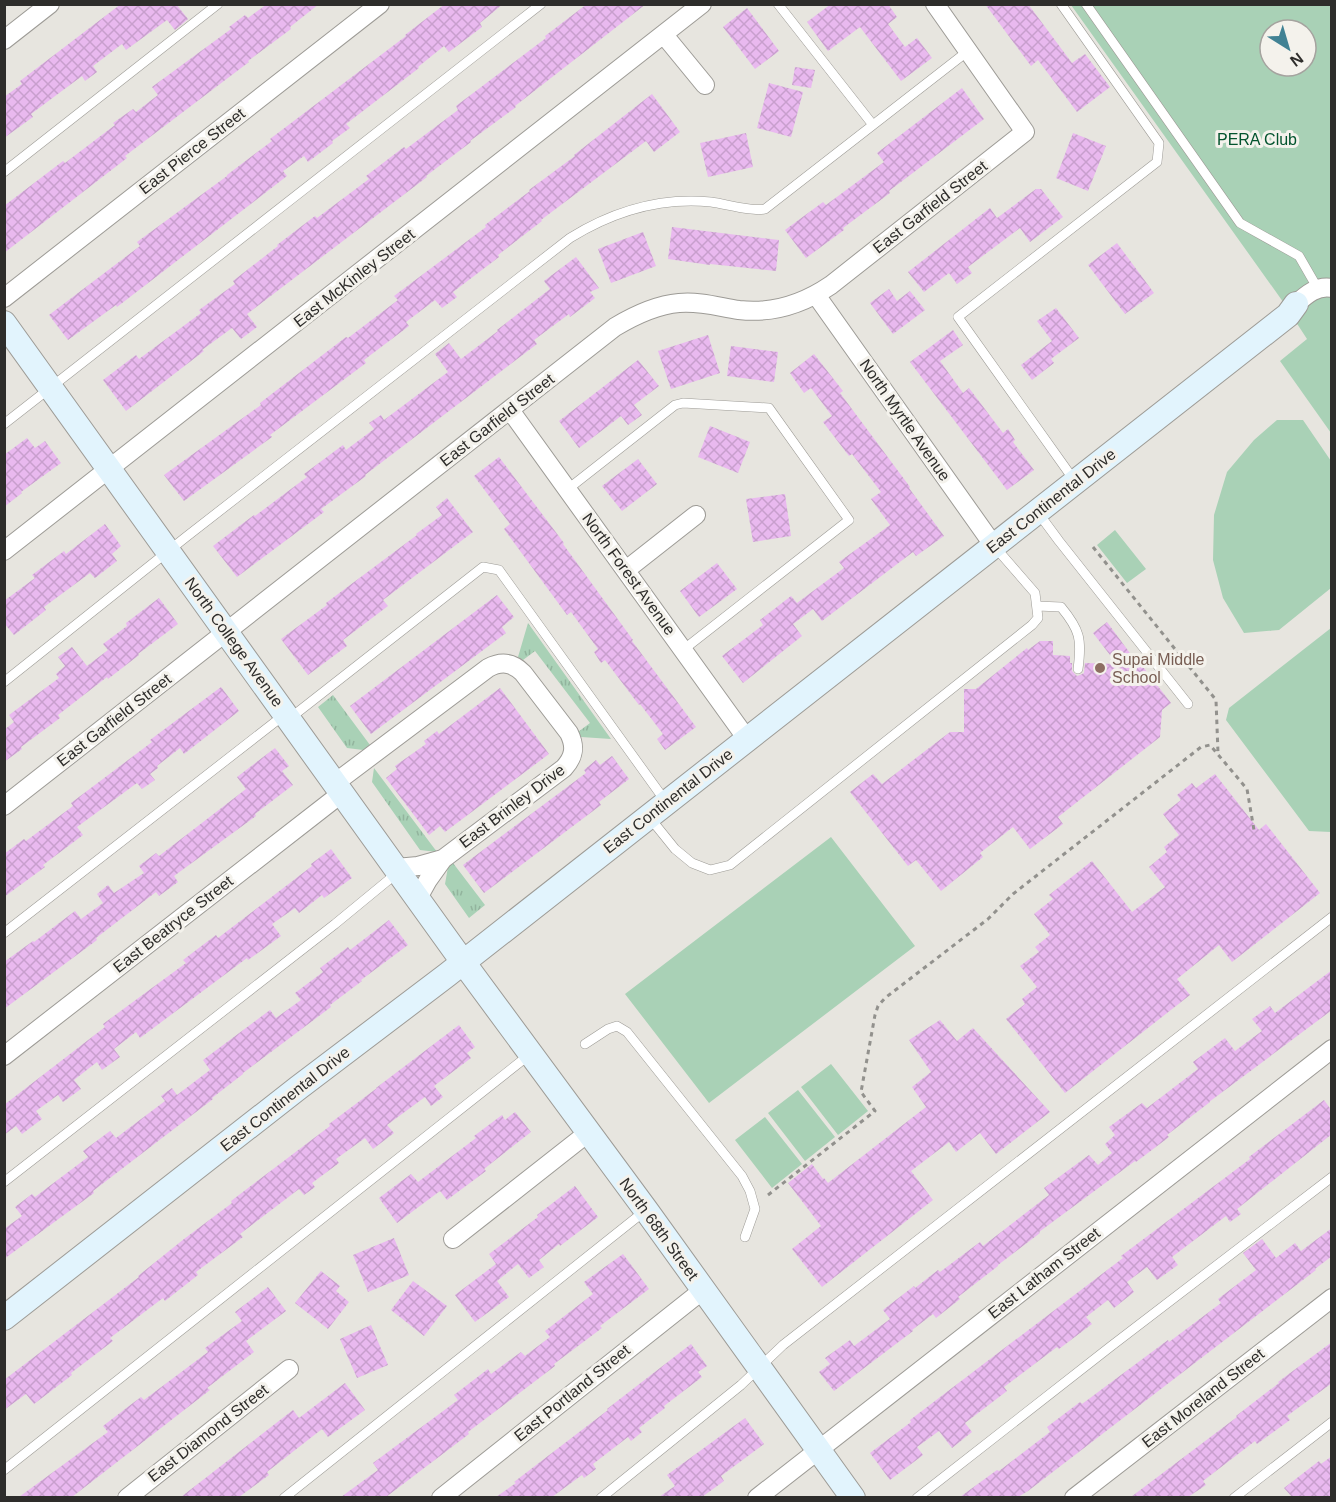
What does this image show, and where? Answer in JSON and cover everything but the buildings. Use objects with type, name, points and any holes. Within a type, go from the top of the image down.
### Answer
[{"type":"street","points":[[4,40],[50,4]]},
{"type":"street","name":"East Pierce Street","points":[[4,298],[380,4]]},
{"type":"street","name":"East McKinley Street","points":[[4,551],[702,4]]},
{"type":"street","points":[[935,4],[968,51]]},
{"type":"street","points":[[664,34],[705,85]]},
{"type":"street","name":"East Garfield Street","points":[[4,806],[615,327],[653,308],[681,303],[765,311],[793,305],[816,295],[831,285],[1025,132],[968,51]]},
{"type":"street","name":"East Continental Drive","points":[[4,1318],[994,546],[1288,315],[1296,304],[1311,292],[1325,289]]},
{"type":"street","name":"North Myrtle Avenue","points":[[816,295],[994,546]]},
{"type":"street","name":"North College Avenue","points":[[4,323],[463,962]]},
{"type":"street","name":"North Forest Avenue","points":[[510,410],[747,739]]},
{"type":"street","points":[[626,570],[696,515]]},
{"type":"street","name":"East Beatryce Street","points":[[4,1056],[488,668],[495,664],[510,664]]},
{"type":"street","name":"East Brinley Drive","points":[[418,898],[443,859],[564,768],[572,756],[574,748],[572,740],[562,725],[523,673],[510,664]]},
{"type":"street","name":"East Brinley Drive","points":[[397,870],[443,859]]},
{"type":"street","name":"North 68th Street","points":[[463,962],[853,1497]]},
{"type":"street","name":"East Latham Street","points":[[757,1497],[1332,1049]]},
{"type":"street","points":[[453,1239],[589,1132]]},
{"type":"street","name":"East Portland Street","points":[[441,1497],[703,1290]]},
{"type":"street","name":"East Moreland Street","points":[[1074,1497],[1332,1299]]},
{"type":"street","name":"East Diamond Street","points":[[127,1497],[289,1369]]},
{"type":"lane","points":[[4,172],[218,4]]},
{"type":"lane","points":[[4,424],[541,4]]},
{"type":"lane","points":[[778,4],[873,125]]},
{"type":"lane","points":[[1061,4],[1159,143],[1156,162],[958,317],[1075,482]]},
{"type":"lane","points":[[1086,4],[1240,223],[1299,256],[1325,289]]},
{"type":"lane","points":[[4,682],[168,551],[570,238],[622,212],[663,203],[707,202],[756,210],[765,209],[968,51]]},
{"type":"lane","points":[[568,489],[675,405],[683,403],[770,408],[849,520],[683,650]]},
{"type":"lane","points":[[1037,512],[1188,704]]},
{"type":"lane","points":[[4,933],[483,567],[499,570],[657,809],[675,849],[692,863],[710,870],[730,865],[1038,618],[1035,593],[994,546]]},
{"type":"lane","points":[[1037,606],[1061,607],[1075,624],[1081,648],[1078,669]]},
{"type":"lane","points":[[4,1182],[335,924],[397,870]]},
{"type":"lane","points":[[601,1497],[741,1385],[793,1337],[1332,917]]},
{"type":"lane","points":[[585,1044],[617,1026],[627,1032],[742,1176],[750,1191],[755,1209],[745,1237]]},
{"type":"lane","points":[[4,1470],[531,1053]]},
{"type":"lane","points":[[917,1497],[1332,1178]]},
{"type":"lane","points":[[284,1497],[646,1210]]},
{"type":"lane","points":[[1234,1497],[1332,1422]]},
{"type":"path","points":[[1093,547],[1216,700],[1218,755]]},
{"type":"path","points":[[768,1195],[875,1111],[861,1092],[875,1015],[878,1006],[885,998],[988,919],[1013,894],[1201,747],[1210,745],[1247,789],[1254,830]]},
{"type":"green space","name":"PERA Club","points":[[1071,5],[1331,5],[1331,433],[1280,361],[1307,339],[1281,299]]},
{"type":"green space","points":[[1277,420],[1303,420],[1331,461],[1331,588],[1279,630],[1244,633],[1223,598],[1213,560],[1214,515],[1227,472],[1254,440]]},
{"type":"green space","points":[[1115,530],[1146,569],[1127,583],[1097,545]]},
{"type":"green space","points":[[528,623],[611,739],[581,737],[578,732],[590,723],[535,651],[523,660],[518,657]]},
{"type":"green space","points":[[1331,628],[1331,832],[1309,831],[1226,720],[1229,708]]},
{"type":"green space","points":[[333,695],[370,745],[363,750],[347,748],[318,707]]},
{"type":"green space","points":[[374,768],[437,852],[420,850],[372,782]]},
{"type":"green space","points":[[831,837],[915,946],[709,1103],[625,994]]},
{"type":"green space","points":[[453,863],[485,905],[469,918],[445,884],[448,867]]},
{"type":"green space","points":[[831,1064],[868,1111],[838,1135],[801,1087]]},
{"type":"green space","points":[[798,1090],[835,1137],[805,1161],[768,1113]]},
{"type":"green space","points":[[765,1117],[802,1164],[772,1188],[735,1140]]},
{"type":"place","name":"Supai Middle School","points":[[1100,668]]}]
